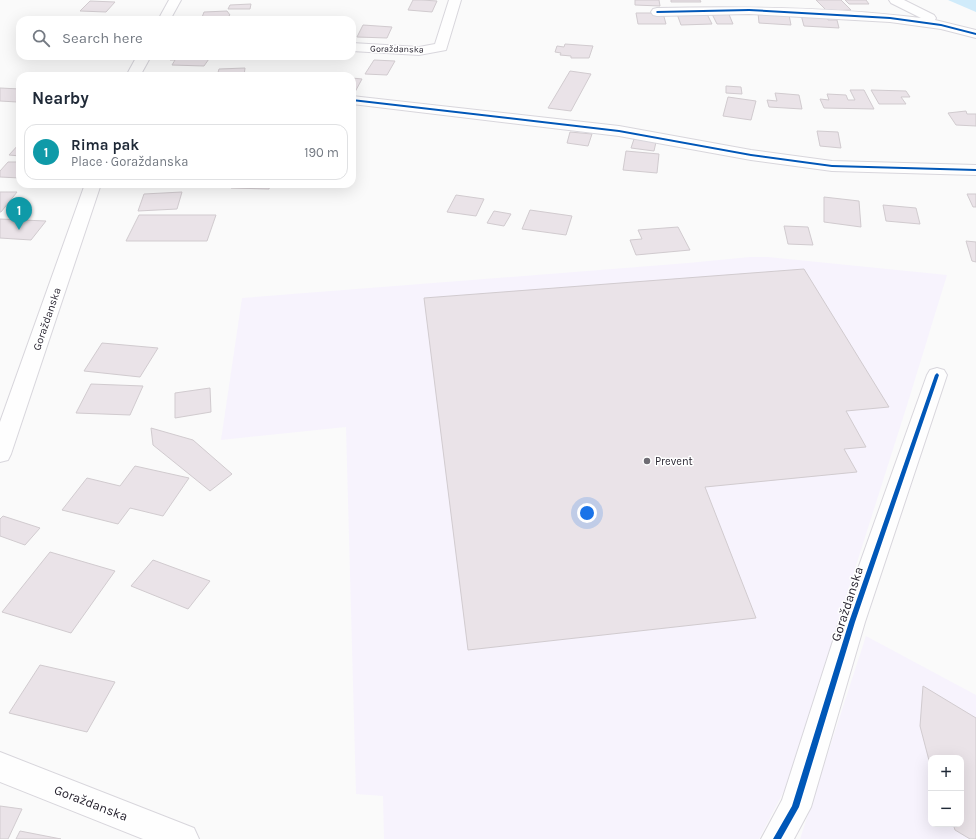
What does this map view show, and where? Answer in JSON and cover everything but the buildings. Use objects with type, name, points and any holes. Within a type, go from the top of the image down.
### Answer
[{"type":"street","points":[[166,16],[175,0]]},
{"type":"street","name":"Goraždanska","points":[[356,48],[419,51],[441,47],[455,0]]},
{"type":"street","points":[[895,0],[942,25]]},
{"type":"street","points":[[657,12],[749,10],[890,18],[942,25],[976,34]]},
{"type":"street","points":[[135,72],[142,60]]},
{"type":"street","points":[[356,100],[619,131],[751,155],[832,166],[976,170]]},
{"type":"street","name":"Goraždanska","points":[[0,454],[92,188]]},
{"type":"street","name":"Goraždanska","points":[[777,839],[795,808],[852,622],[937,375]]},
{"type":"street","name":"Goraždanska","points":[[0,767],[183,839]]},
{"type":"shaded area","name":"Prevent","points":[[750,257],[768,257],[947,275],[785,789],[759,839],[384,839],[383,796],[356,794],[346,427],[221,440],[242,298]]},
{"type":"shaded area","points":[[866,636],[976,695],[976,839],[800,839]]},
{"type":"water","points":[[948,0],[976,0],[976,12]]},
{"type":"cycle path","points":[[657,12],[749,10],[890,18],[941,25],[976,34]]},
{"type":"cycle path","points":[[356,100],[619,131],[751,155],[832,166],[976,170]]},
{"type":"cycle path","points":[[777,839],[795,807],[852,622],[937,375]]},
{"type":"place","name":"Rima pak","points":[[19,230]]},
{"type":"place","name":"Prevent","points":[[647,461]]}]
